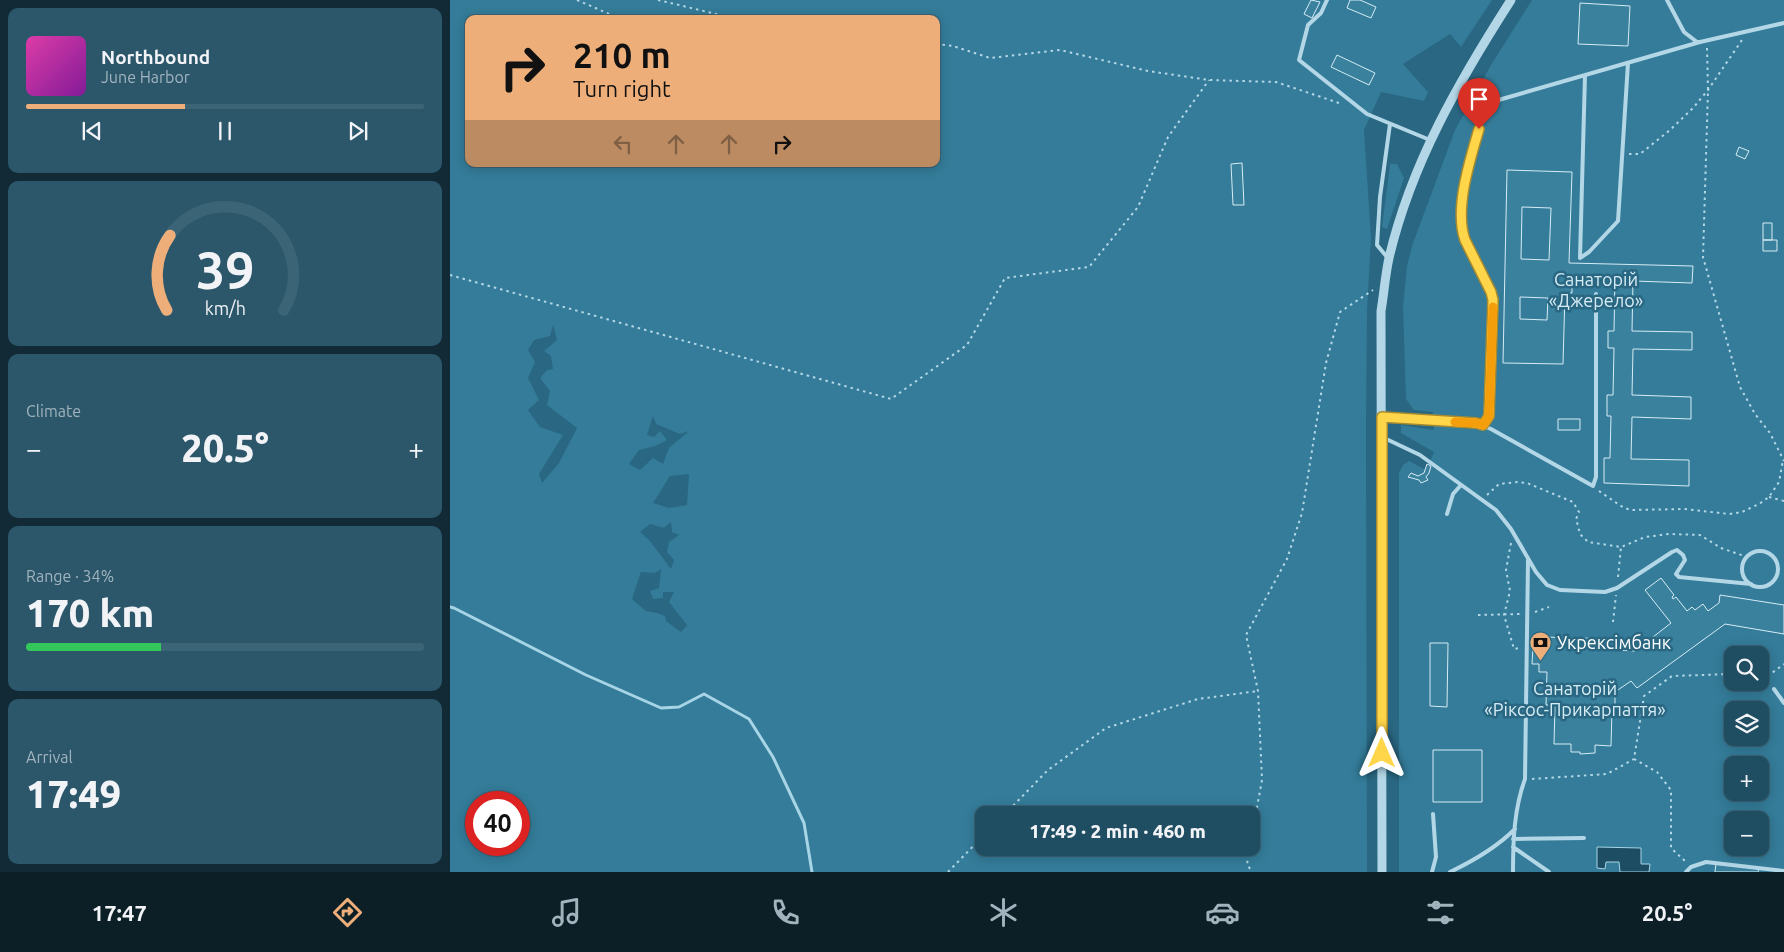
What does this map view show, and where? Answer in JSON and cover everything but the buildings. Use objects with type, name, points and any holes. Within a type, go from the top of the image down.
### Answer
[{"type":"street","points":[[1382,872],[1381,311],[1389,260],[1410,190],[1430,140],[1460,83],[1511,0]]},
{"type":"lane","points":[[1327,0],[1321,13],[1308,25],[1299,60],[1367,114],[1430,140]]},
{"type":"lane","points":[[1667,0],[1684,32],[1697,42],[1700,42]]},
{"type":"lane","points":[[1483,425],[1489,416],[1493,300],[1462,233],[1462,219],[1467,172],[1489,104],[1494,100],[1700,42],[1784,23]]},
{"type":"lane","points":[[1585,75],[1580,258],[1589,252],[1618,221],[1628,63]]},
{"type":"lane","points":[[1389,260],[1377,244],[1380,197],[1390,124]]},
{"type":"lane","points":[[1382,417],[1483,425],[1593,486],[1596,477],[1596,294]]},
{"type":"lane","points":[[1382,437],[1420,455],[1496,510],[1514,534],[1536,572],[1547,584],[1560,590],[1605,592],[1617,588],[1677,550],[1683,555],[1684,560],[1676,574],[1679,578],[1751,584],[1762,587],[1772,582],[1778,572],[1774,557],[1764,551],[1753,552],[1747,557],[1742,571],[1745,579],[1751,584]]},
{"type":"lane","points":[[1447,514],[1453,494],[1461,485]]},
{"type":"lane","points":[[1513,872],[1513,839],[1519,795],[1525,779],[1528,558]]},
{"type":"lane","points":[[1777,564],[1784,561]]},
{"type":"lane","points":[[1774,689],[1784,702]]},
{"type":"lane","points":[[1432,872],[1436,857],[1433,814]]},
{"type":"lane","points":[[1450,872],[1465,865],[1506,838],[1515,828]]},
{"type":"lane","points":[[1513,839],[1584,838]]},
{"type":"lane","points":[[1513,847],[1549,872]]},
{"type":"lane","points":[[1686,872],[1691,867],[1706,862],[1784,871]]},
{"type":"path","points":[[577,0],[612,15]]},
{"type":"path","points":[[658,0],[720,15]]},
{"type":"path","points":[[1622,154],[1640,154],[1670,130],[1693,108],[1708,90],[1749,31]]},
{"type":"path","points":[[1593,486],[1624,508],[1632,510],[1698,509],[1730,514],[1750,509],[1769,497],[1780,482],[1784,461],[1770,433],[1755,414],[1740,387],[1702,257],[1708,90],[1706,41]]},
{"type":"path","points":[[940,44],[953,46],[990,58],[1060,50],[1148,71],[1209,80],[1276,82],[1344,105]]},
{"type":"path","points":[[450,275],[891,399],[967,345],[1005,278],[1089,267],[1138,207],[1168,137],[1209,80]]},
{"type":"path","points":[[1257,806],[1262,780],[1258,691],[1246,636],[1286,559],[1302,513],[1326,363],[1340,312],[1386,282]]},
{"type":"path","points":[[1482,499],[1499,484],[1527,483],[1572,502],[1579,512],[1576,519],[1580,534],[1588,542],[1622,548],[1645,537],[1669,534],[1700,535],[1721,548],[1747,557]]},
{"type":"path","points":[[1769,497],[1784,501]]},
{"type":"path","points":[[1514,534],[1506,570],[1510,591],[1504,614],[1514,649],[1526,647]]},
{"type":"path","points":[[1478,614],[1527,614],[1548,607]]},
{"type":"path","points":[[1769,673],[1784,664]]},
{"type":"path","points":[[1634,759],[1644,696],[1672,676],[1724,674]]},
{"type":"path","points":[[1769,683],[1774,689]]},
{"type":"path","points":[[1013,806],[1048,770],[1106,728],[1198,699],[1258,691]]},
{"type":"path","points":[[1525,779],[1606,774],[1634,759]]},
{"type":"path","points":[[1634,759],[1657,772],[1671,790],[1671,848],[1691,867]]},
{"type":"path","points":[[948,872],[975,844]]},
{"type":"path","points":[[1248,856],[1247,864],[1252,872]]},
{"type":"green space","points":[[450,0],[1492,0],[1461,47],[1450,34],[1403,64],[1428,92],[1424,101],[1381,92],[1364,130],[1371,238],[1367,311],[1367,872],[450,872]],"holes":[[[553,325],[557,340],[544,351],[551,356],[553,369],[547,370],[540,378],[550,391],[547,405],[577,428],[559,463],[542,483],[539,474],[563,435],[540,427],[528,410],[539,400],[528,378],[535,362],[528,350],[534,340],[550,336]],[[653,416],[656,424],[680,434],[689,431],[669,448],[663,464],[653,458],[640,470],[629,464],[639,450],[655,446],[667,440],[660,431],[654,437],[647,435]],[[689,474],[687,505],[669,508],[653,503],[670,476]],[[671,522],[672,532],[679,535],[669,542],[667,552],[674,560],[671,569],[650,541],[640,532],[650,524],[664,528]],[[661,569],[659,588],[650,591],[653,599],[663,598],[663,592],[674,592],[669,602],[687,625],[681,632],[666,621],[665,616],[646,611],[632,599],[641,572],[655,573]]]},
{"type":"green space","points":[[1532,0],[1784,0],[1784,872],[1399,872],[1399,473],[1403,465],[1409,461],[1426,470],[1434,452],[1401,433],[1401,425],[1434,430],[1433,412],[1414,410],[1406,399],[1403,307],[1407,266],[1412,246],[1455,130],[1491,65]]},
{"type":"green space","points":[[1390,164],[1397,164],[1404,178],[1387,229],[1382,227]]},
{"type":"shaded area","points":[[1597,847],[1641,848],[1641,864],[1650,864],[1649,872],[1620,872],[1619,862],[1606,862],[1605,869],[1597,868]]},
{"type":"waterway","points":[[450,607],[586,675],[661,708],[679,707],[704,694],[749,719],[773,757],[804,823],[812,872]]},
{"type":"slow traffic","points":[[1455,422],[1483,425],[1489,416],[1493,307]]},
{"type":"place","name":"Укрексімбанк","points":[[1541,662]]},
{"type":"route","points":[[1382,753],[1382,417],[1483,425],[1489,416],[1493,300],[1491,292],[1462,233],[1467,172],[1479,129]]},
{"type":"park label","name":"Санаторій «Джерело»","points":[[1596,290]]},
{"type":"park label","name":"Санаторій «Ріксос-Прикарпаття»","points":[[1575,700]]}]
